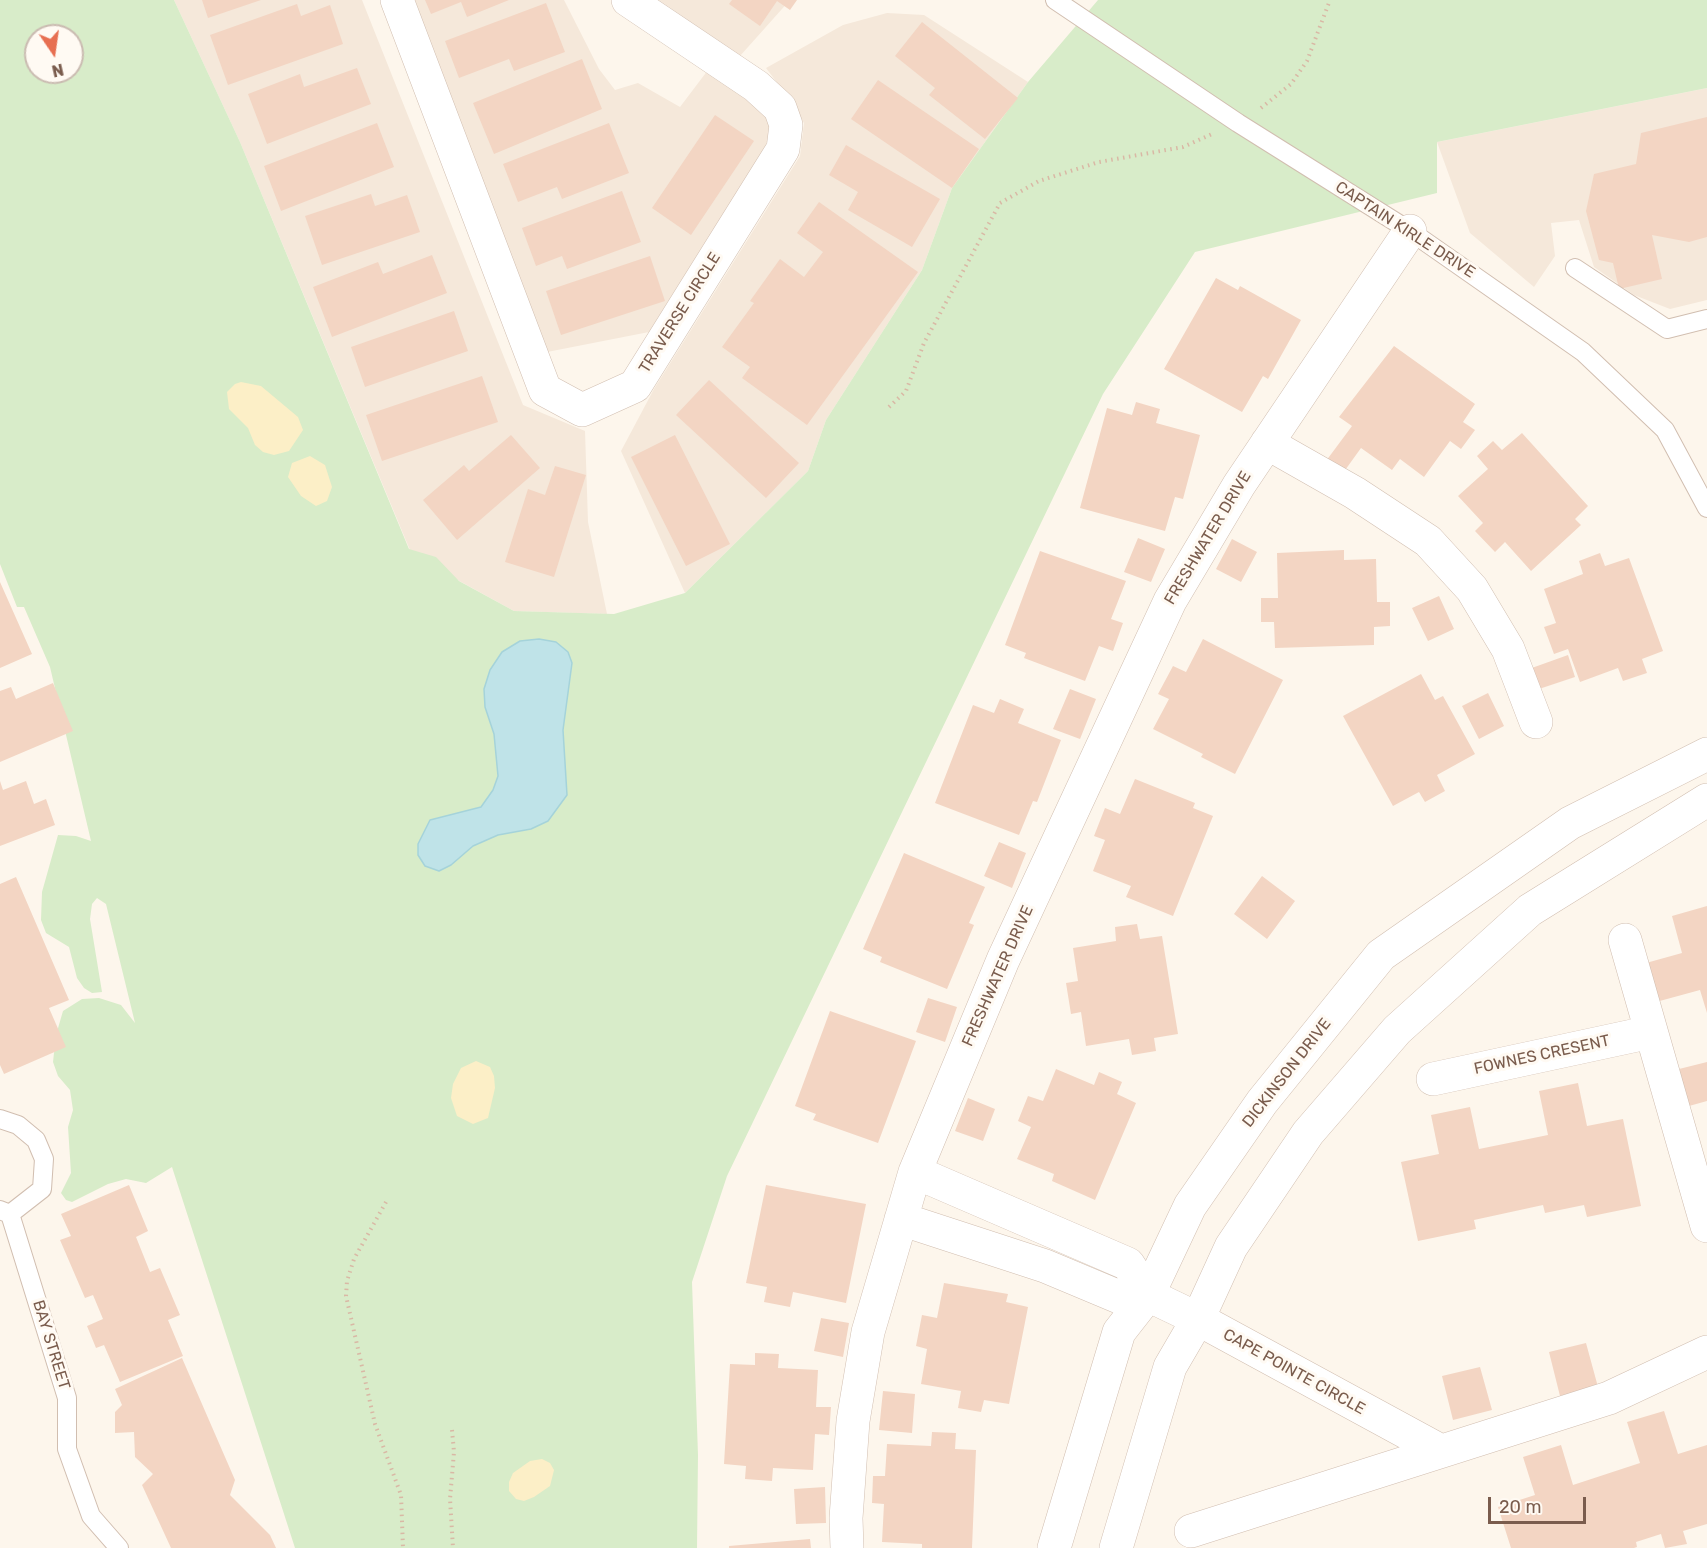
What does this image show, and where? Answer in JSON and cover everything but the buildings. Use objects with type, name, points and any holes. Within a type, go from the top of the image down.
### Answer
[{"type":"street","name":"TRAVERSE CIRCLE","points":[[397,0],[545,390],[582,410],[635,386],[783,148],[786,125],[780,108],[756,86],[628,0]]},
{"type":"street","name":"FRESHWATER DRIVE","points":[[848,1548],[846,1518],[853,1421],[868,1332],[915,1172],[1004,960],[1170,601],[1239,485],[1410,231]]},
{"type":"street","points":[[1267,443],[1354,493],[1428,541],[1472,589],[1508,649],[1536,722]]},
{"type":"street","name":"DICKINSON DRIVE","points":[[1054,1548],[1117,1336],[1148,1295],[1190,1206],[1262,1102],[1381,955],[1570,823],[1707,754]]},
{"type":"street","points":[[1116,1548],[1170,1367],[1198,1319],[1231,1246],[1308,1133],[1397,1030],[1530,910],[1707,800]]},
{"type":"street","points":[[1625,940],[1707,1226]]},
{"type":"street","name":"FOWNES CRESENT","points":[[1434,1079],[1651,1032]]},
{"type":"street","points":[[915,1172],[1128,1264],[1148,1295]]},
{"type":"street","name":"CAPE POINTE CIRCLE","points":[[901,1219],[1046,1266],[1119,1297],[1148,1295],[1198,1319],[1439,1450]]},
{"type":"street","points":[[1191,1531],[1439,1450],[1610,1398],[1707,1352]]},
{"type":"lane","name":"CAPTAIN KIRLE DRIVE","points":[[1055,0],[1238,123],[1410,231],[1583,352],[1665,430],[1707,508]]},
{"type":"lane","points":[[1575,268],[1667,329],[1707,319]]},
{"type":"lane","points":[[0,1119],[18,1125],[36,1140],[44,1158],[42,1189],[5,1212]]},
{"type":"lane","name":"BAY STREET","points":[[5,1212],[67,1398],[67,1449],[91,1516],[119,1548]]},
{"type":"path","points":[[889,407],[906,391],[924,343],[1000,203],[1039,181],[1099,162],[1183,147],[1238,123],[1268,104],[1291,84],[1307,61],[1330,0]]},
{"type":"path","points":[[386,1202],[354,1259],[346,1281],[346,1296],[375,1424],[401,1495],[403,1548]]},
{"type":"path","points":[[452,1430],[454,1452],[450,1499],[453,1548]]},
{"type":"shaded area","points":[[174,0],[362,0],[523,405],[585,431],[588,522],[607,614],[514,611],[412,555],[240,142]]},
{"type":"shaded area","points":[[409,0],[564,0],[599,69],[615,90],[638,83],[680,107],[708,70],[763,105],[771,130],[765,147],[649,332],[542,353]]},
{"type":"shaded area","points":[[659,0],[790,0],[740,56]]},
{"type":"shaded area","points":[[887,13],[924,15],[1028,82],[952,188],[922,270],[826,420],[808,471],[685,593],[621,451],[654,389],[800,156],[804,123],[791,101],[766,68],[843,25]]},
{"type":"shaded area","points":[[1707,88],[1707,300],[1670,309],[1634,295],[1594,267],[1579,220],[1551,223],[1555,256],[1534,287],[1470,233],[1437,142]]},
{"type":"green space","points":[[0,0],[174,0],[240,142],[409,549],[436,557],[459,581],[514,611],[614,614],[685,593],[808,471],[826,420],[922,270],[952,188],[1028,82],[1098,0],[1707,0],[1707,88],[1437,142],[1437,193],[1195,252],[1103,394],[727,1176],[692,1282],[698,1455],[697,1548],[295,1548],[172,1167],[146,1183],[126,1179],[108,1184],[72,1202],[66,1200],[61,1193],[71,1173],[68,1127],[73,1110],[70,1090],[58,1076],[53,1062],[56,1035],[63,1011],[82,999],[99,998],[121,1005],[135,1023],[106,904],[97,898],[92,904],[90,919],[102,992],[92,993],[84,988],[77,978],[69,947],[46,933],[41,920],[42,892],[58,835],[76,836],[91,841],[50,667],[24,607],[17,607],[0,564]]},
{"type":"sand","points":[[241,382],[261,386],[298,417],[303,430],[289,451],[274,455],[263,452],[255,445],[248,428],[229,409],[227,392],[235,384]]},
{"type":"sand","points":[[310,456],[325,465],[332,487],[327,501],[316,506],[301,496],[288,477],[292,463]]},
{"type":"sand","points":[[476,1061],[490,1067],[494,1076],[495,1088],[488,1118],[473,1124],[457,1116],[451,1098],[453,1084],[461,1068]]},
{"type":"sand","points":[[542,1459],[550,1463],[554,1470],[550,1486],[524,1501],[516,1499],[509,1491],[509,1482],[513,1473],[530,1461]]},
{"type":"water","points":[[539,639],[556,642],[568,652],[572,663],[563,730],[567,795],[548,821],[531,829],[498,835],[473,846],[451,865],[439,871],[425,866],[418,855],[418,844],[430,820],[481,807],[493,790],[498,776],[494,734],[485,707],[484,689],[490,670],[502,652],[520,641]]}]
